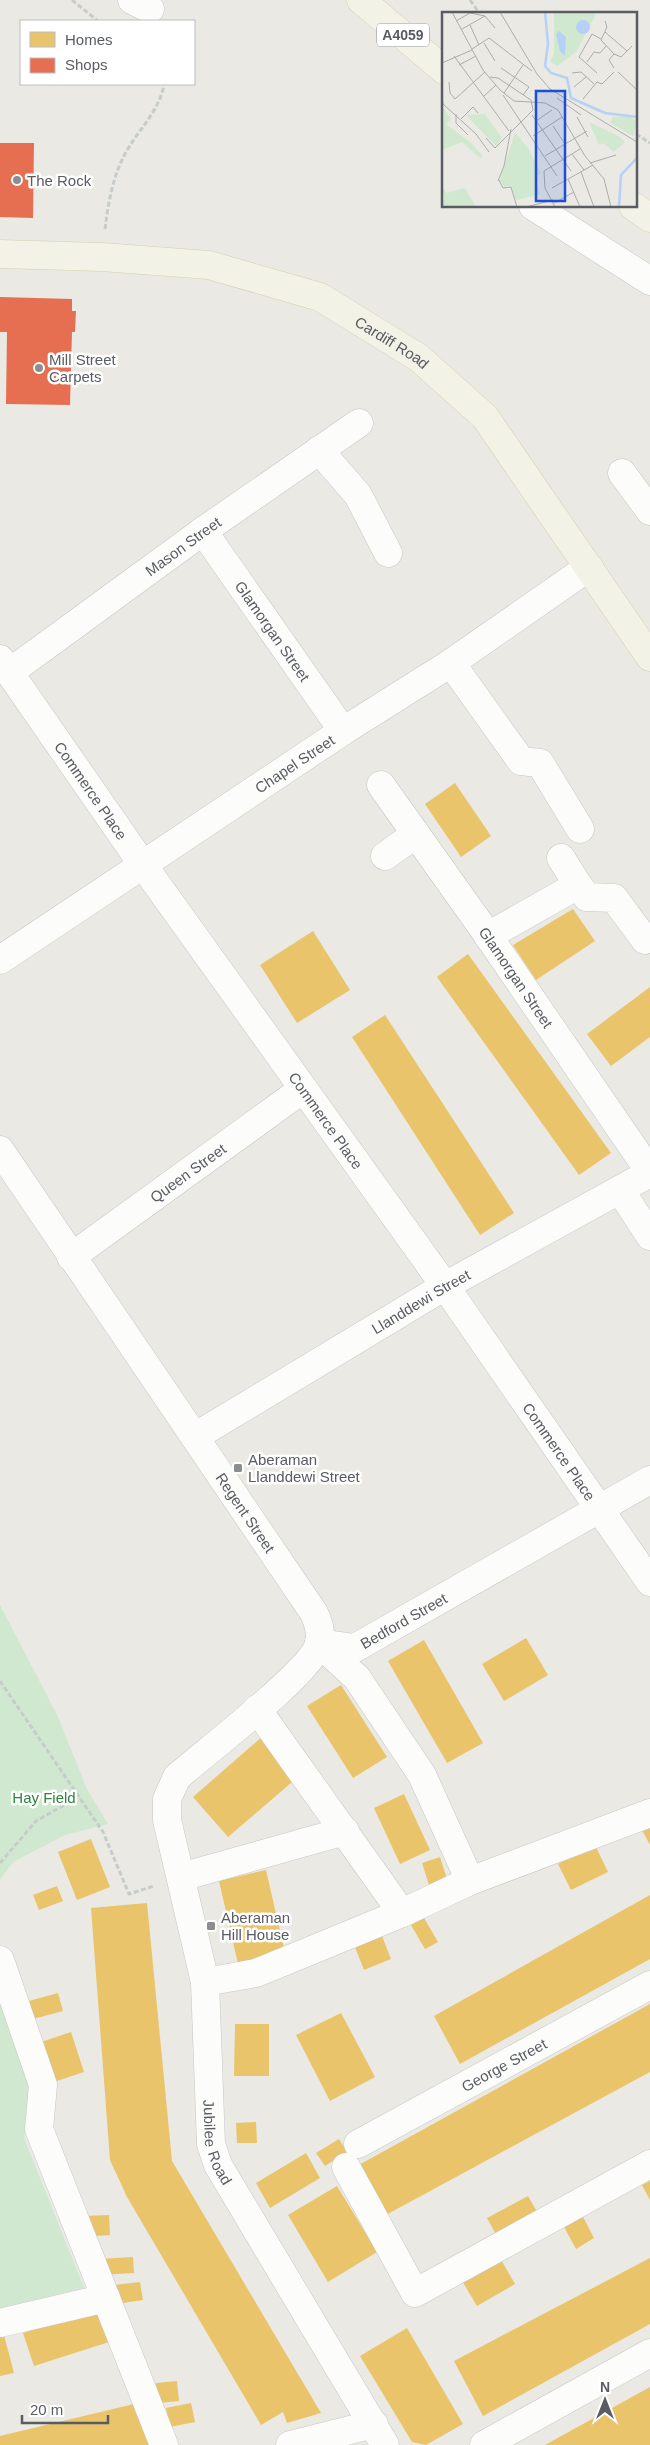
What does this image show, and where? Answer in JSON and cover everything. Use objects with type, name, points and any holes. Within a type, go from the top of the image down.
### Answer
[{"type":"main road","name":"A4059","points":[[362,0],[442,68]]},
{"type":"main road","points":[[636,208],[650,218]]},
{"type":"main road","name":"Cardiff Road","points":[[0,254],[102,257],[209,265],[320,297],[419,358],[485,418],[650,657]]},
{"type":"street","points":[[537,208],[650,281]]},
{"type":"street","name":"Mason Street","points":[[5,665],[359,423]]},
{"type":"street","points":[[320,450],[358,494],[388,553]]},
{"type":"street","points":[[622,474],[650,512]]},
{"type":"street","name":"Glamorgan Street","points":[[203,531],[343,732]]},
{"type":"street","name":"Chapel Street","points":[[0,960],[343,732],[451,663],[589,567]]},
{"type":"street","points":[[451,663],[522,761],[540,763],[580,829]]},
{"type":"street","name":"Commerce Place","points":[[5,665],[143,864],[445,1286],[650,1582]]},
{"type":"street","name":"Glamorgan Street","points":[[381,785],[488,936],[650,1173]]},
{"type":"street","points":[[385,856],[416,834]]},
{"type":"street","points":[[561,858],[588,897],[614,898],[645,940]]},
{"type":"street","points":[[488,936],[578,885]]},
{"type":"street","name":"Queen Street","points":[[71,1257],[303,1089]]},
{"type":"street","name":"Regent Street","points":[[0,1150],[71,1257],[196,1436],[314,1613],[320,1628],[320,1643]]},
{"type":"street","name":"Llanddewi Street","points":[[196,1436],[445,1286],[650,1173]]},
{"type":"street","points":[[620,1190],[650,1236]]},
{"type":"street","name":"Bedford Street","points":[[320,1643],[355,1648],[650,1480]]},
{"type":"street","points":[[402,1913],[257,1709],[303,1670],[320,1643],[357,1678],[422,1775],[470,1881]]},
{"type":"street","name":"Jubilee Road","points":[[257,1709],[177,1776],[167,1800],[167,1820],[205,1982],[211,2144],[218,2165],[380,2434]]},
{"type":"street","points":[[205,1982],[256,1973],[402,1913],[470,1881],[650,1813]]},
{"type":"street","points":[[180,1877],[345,1831]]},
{"type":"street","points":[[0,1960],[43,2085],[39,2129],[164,2445]]},
{"type":"street","name":"George Street","points":[[650,1985],[352,2156],[415,2292],[650,2164]]},
{"type":"street","points":[[0,2323],[106,2298]]},
{"type":"street","points":[[484,2445],[650,2353]]},
{"type":"street","points":[[290,2445],[380,2434]]},
{"type":"path","points":[[72,0],[97,20]]},
{"type":"path","points":[[470,0],[479,12]]},
{"type":"path","points":[[102,257],[107,211],[122,162],[155,109],[164,85]]},
{"type":"path","points":[[638,135],[650,143]]},
{"type":"path","points":[[0,1681],[103,1832],[129,1894],[180,1877]]},
{"type":"path","points":[[0,1863],[36,1820],[80,1796]]},
{"type":"green space","name":"Hay Field","points":[[0,1605],[57,1715],[87,1789],[108,1824],[65,1835],[13,1862],[0,1880]]},
{"type":"green space","points":[[0,2000],[32,2092],[24,2138],[84,2288],[0,2308]]},
{"type":"building: Homes","points":[[455,783],[491,836],[461,857],[425,804]]},
{"type":"building: Homes","points":[[573,909],[595,941],[536,980],[513,945]]},
{"type":"building: Homes","points":[[313,931],[350,990],[297,1023],[260,965]]},
{"type":"building: Homes","points":[[468,954],[611,1153],[579,1175],[437,977]]},
{"type":"building: Homes","points":[[650,987],[650,1037],[611,1066],[587,1034]]},
{"type":"building: Homes","points":[[385,1015],[514,1213],[480,1235],[352,1037]]},
{"type":"building: Homes","points":[[526,1638],[548,1675],[504,1701],[482,1664]]},
{"type":"building: Homes","points":[[424,1640],[483,1743],[447,1763],[388,1661]]},
{"type":"building: Homes","points":[[341,1685],[387,1757],[353,1778],[307,1706]]},
{"type":"building: Homes","points":[[264,1735],[299,1776],[228,1837],[193,1797]]},
{"type":"building: Homes","points":[[404,1794],[430,1850],[400,1864],[374,1808]]},
{"type":"building: Homes","points":[[650,1823],[650,1845],[641,1828]]},
{"type":"building: Homes","points":[[91,1839],[110,1887],[77,1900],[58,1852]]},
{"type":"building: Homes","points":[[595,1845],[608,1872],[571,1890],[558,1864]]},
{"type":"building: Homes","points":[[440,1857],[447,1879],[429,1885],[422,1863]]},
{"type":"building: Homes","points":[[266,1870],[286,1957],[239,1968],[219,1881]]},
{"type":"building: Homes","points":[[57,1886],[63,1901],[39,1910],[33,1895]]},
{"type":"building: Homes","points":[[650,1895],[650,1959],[460,2064],[434,2016]]},
{"type":"building: Homes","points":[[147,1903],[172,2161],[321,2413],[287,2423],[283,2412],[261,2425],[127,2197],[110,2160],[91,1908]]},
{"type":"building: Homes","points":[[424,1918],[438,1942],[425,1949],[411,1925]]},
{"type":"building: Homes","points":[[382,1936],[391,1959],[364,1970],[355,1947]]},
{"type":"building: Homes","points":[[58,1993],[63,2011],[33,2019],[29,2001]]},
{"type":"building: Homes","points":[[650,2004],[650,2072],[384,2216],[357,2166]]},
{"type":"building: Homes","points":[[341,2013],[375,2077],[330,2101],[296,2035]]},
{"type":"building: Homes","points":[[235,2024],[269,2024],[269,2076],[234,2076]]},
{"type":"building: Homes","points":[[71,2032],[84,2072],[54,2082],[41,2042]]},
{"type":"building: Homes","points":[[256,2122],[257,2143],[237,2143],[236,2123]]},
{"type":"building: Homes","points":[[339,2139],[347,2152],[325,2166],[316,2153]]},
{"type":"building: Homes","points":[[306,2153],[320,2178],[270,2208],[256,2183]]},
{"type":"building: Homes","points":[[650,2181],[650,2200],[642,2185]]},
{"type":"building: Homes","points":[[337,2186],[377,2252],[328,2282],[288,2215]]},
{"type":"building: Homes","points":[[528,2196],[539,2215],[498,2238],[487,2218]]},
{"type":"building: Homes","points":[[581,2213],[594,2238],[576,2249],[562,2223]]},
{"type":"building: Homes","points":[[109,2215],[110,2235],[83,2237],[82,2216]]},
{"type":"building: Homes","points":[[133,2257],[134,2273],[100,2275],[99,2259]]},
{"type":"building: Homes","points":[[500,2258],[515,2284],[477,2306],[461,2279]]},
{"type":"building: Homes","points":[[650,2258],[650,2324],[483,2416],[454,2361]]},
{"type":"building: Homes","points":[[140,2282],[143,2300],[116,2304],[114,2285]]},
{"type":"building: Homes","points":[[98,2308],[109,2342],[34,2366],[23,2333]]},
{"type":"building: Homes","points":[[407,2328],[463,2424],[426,2445],[412,2442],[360,2356]]},
{"type":"building: Homes","points":[[4,2335],[14,2373],[0,2376],[0,2336]]},
{"type":"building: Homes","points":[[177,2381],[179,2401],[158,2403],[156,2383]]},
{"type":"building: Homes","points":[[650,2387],[650,2445],[545,2445]]},
{"type":"building: Homes","points":[[191,2403],[195,2422],[170,2427],[166,2408]]},
{"type":"building: Homes","points":[[134,2404],[149,2445],[0,2445],[0,2436]]},
{"type":"building: Shops","name":"The Rock","points":[[0,143],[34,143],[33,218],[0,217]]},
{"type":"building: Shops","name":"Mill Street Carpets","points":[[0,297],[72,299],[72,311],[76,311],[75,332],[72,332],[70,405],[6,404],[7,332],[0,332]]},
{"type":"place","name":"The Rock","points":[[17,180]]},
{"type":"place","name":"Mill Street Carpets","points":[[39,368]]},
{"type":"place","name":"Aberaman Llanddewi Street","points":[[238,1468]]},
{"type":"place","name":"Aberaman Hill House","points":[[211,1926]]}]
